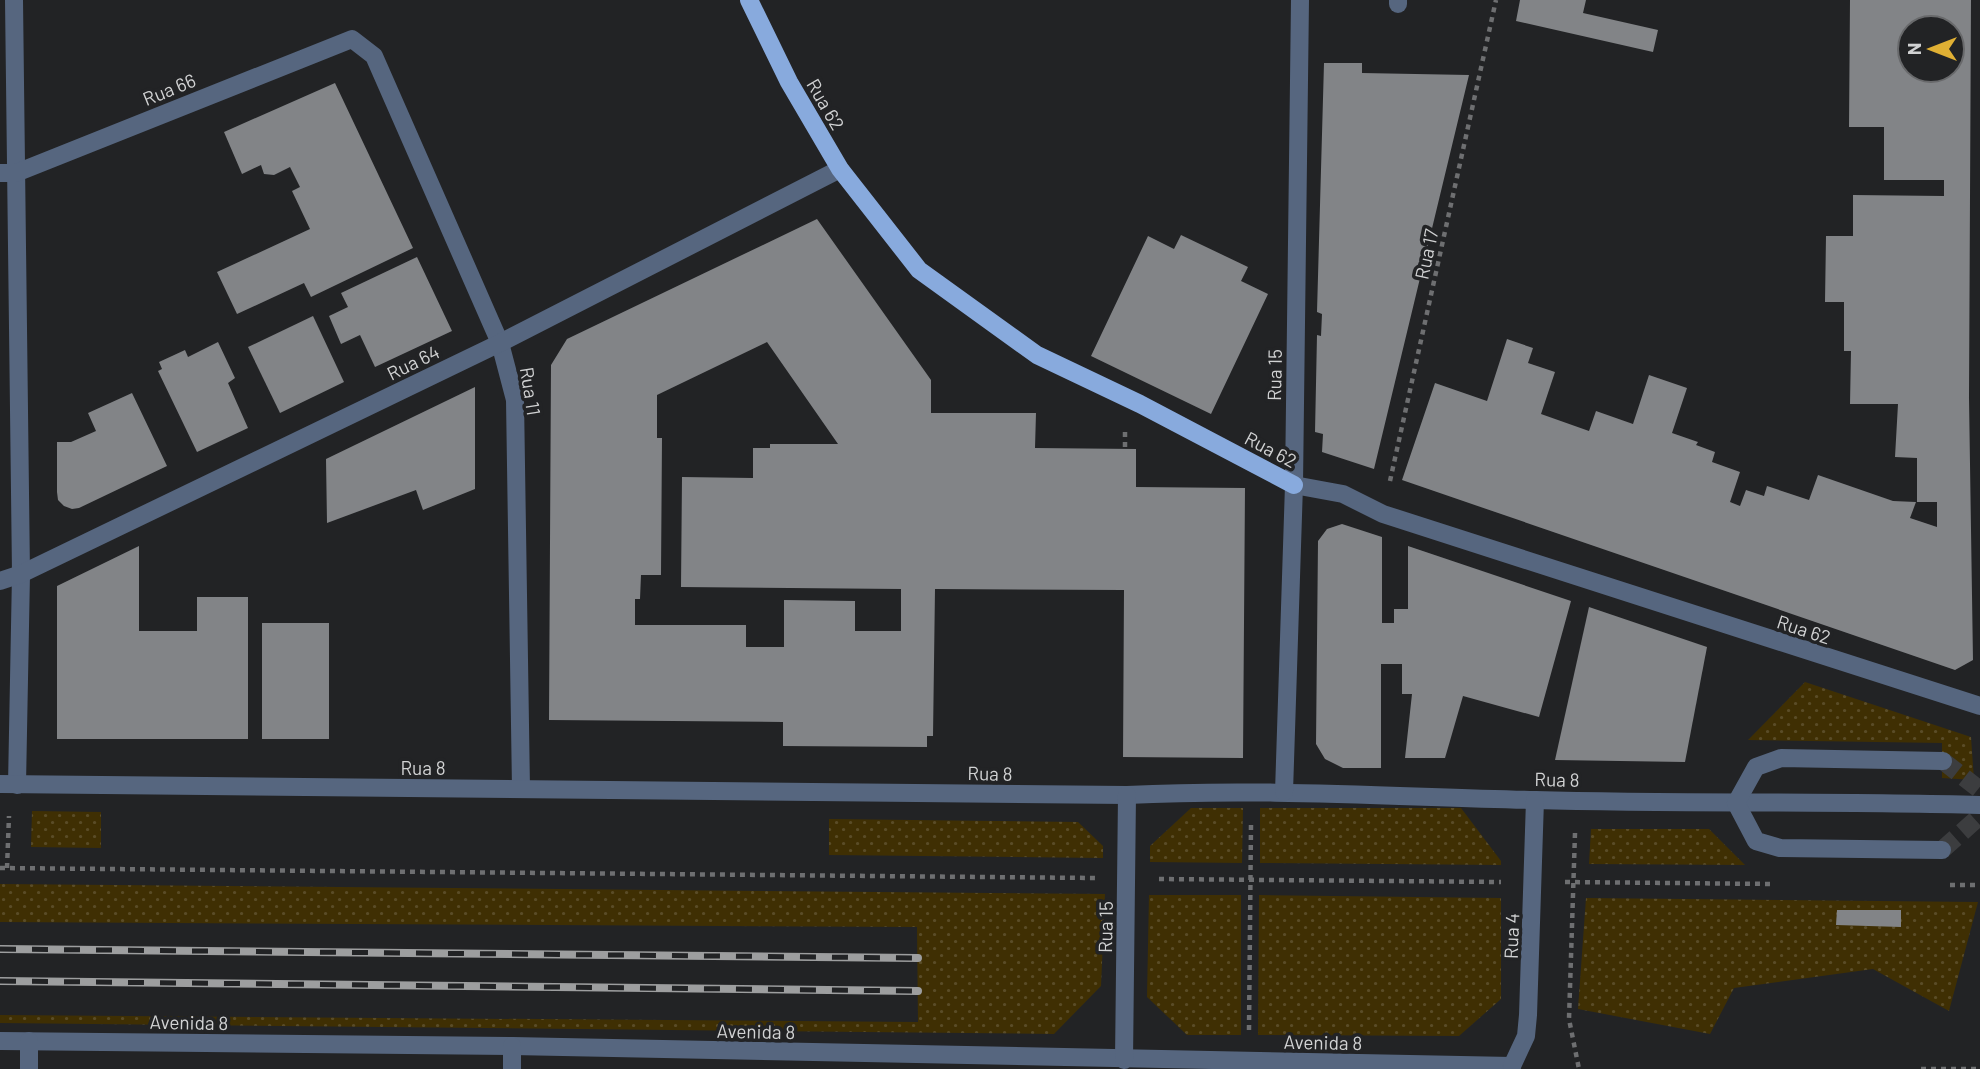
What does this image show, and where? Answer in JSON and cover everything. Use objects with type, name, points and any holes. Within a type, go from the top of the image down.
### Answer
[{"type":"main road","name":"Rua 62","points":[[749,0],[789,82],[840,169],[919,270],[1037,355],[1140,404],[1294,485]]},
{"type":"street","points":[[9,784],[21,574],[8,173],[14,0]]},
{"type":"street","name":"Rua 15","points":[[1284,792],[1294,485],[1300,0]]},
{"type":"street","name":"Rua 66","points":[[8,173],[352,39]]},
{"type":"street","name":"Rua 11","points":[[352,39],[374,55],[500,343],[515,400],[521,789]]},
{"type":"street","name":"Rua 64","points":[[0,581],[21,574],[500,343],[840,169]]},
{"type":"street","name":"Rua 62","points":[[1294,485],[1343,494],[1383,514],[1957,701],[1980,706]]},
{"type":"street","points":[[1942,850],[1780,848],[1756,841],[1736,803],[1756,767],[1781,758],[1943,761]]},
{"type":"street","name":"Rua 8","points":[[9,784],[1127,795],[1284,792],[1576,801],[1980,805]]},
{"type":"street","name":"Rua 15","points":[[1124,1059],[1127,795]]},
{"type":"street","name":"Rua 4","points":[[1513,1068],[1526,1035],[1534,882],[1535,800]]},
{"type":"street","name":"Avenida 8","points":[[0,1041],[512,1046],[1018,1063],[1124,1059],[1513,1068]]},
{"type":"street","points":[[29,1041],[29,1069]]},
{"type":"street","points":[[512,1046],[512,1069]]},
{"type":"path","name":"Rua 17","points":[[1383,514],[1496,0]]},
{"type":"path","points":[[7,868],[9,784]]},
{"type":"path","points":[[1249,1062],[1251,792]]},
{"type":"path","points":[[1576,801],[1569,1019],[1579,1069]]},
{"type":"path","points":[[0,868],[1777,884]]},
{"type":"path","points":[[1939,885],[1980,886]]},
{"type":"path","points":[[1921,1069],[1980,1069]]},
{"type":"shaded area","points":[[1805,682],[1971,737],[1974,780],[1942,778],[1942,743],[1748,740]]},
{"type":"shaded area","points":[[1191,808],[1243,808],[1242,863],[1150,862],[1150,846]]},
{"type":"shaded area","points":[[1260,808],[1461,808],[1501,861],[1501,865],[1260,863]]},
{"type":"shaded area","points":[[32,811],[101,812],[101,848],[31,847]]},
{"type":"shaded area","points":[[829,819],[1078,822],[1103,846],[1103,858],[829,855]]},
{"type":"shaded area","points":[[1591,829],[1709,829],[1745,865],[1589,864]]},
{"type":"shaded area","points":[[0,884],[1105,894],[1101,986],[1054,1034],[0,1023],[0,1015],[918,1022],[917,927],[0,922]]},
{"type":"shaded area","points":[[1149,895],[1241,895],[1241,1035],[1187,1035],[1147,997]]},
{"type":"shaded area","points":[[1259,895],[1501,898],[1501,999],[1459,1036],[1258,1035]]},
{"type":"shaded area","points":[[1586,898],[1978,902],[1949,1011],[1873,969],[1734,988],[1710,1034],[1578,1009]]},
{"type":"building","points":[[1520,0],[1586,0],[1583,13],[1658,30],[1653,52],[1516,21]]},
{"type":"building","points":[[1850,0],[1971,0],[1969,398],[1973,660],[1955,670],[1402,480],[1435,383],[1487,401],[1507,339],[1533,348],[1528,363],[1555,372],[1541,414],[1589,431],[1596,411],[1633,424],[1649,375],[1687,388],[1672,433],[1698,442],[1696,445],[1715,452],[1712,462],[1740,472],[1730,502],[1740,506],[1746,490],[1764,496],[1767,486],[1809,500],[1818,475],[1893,501],[1916,502],[1910,518],[1937,527],[1937,502],[1917,502],[1917,458],[1895,457],[1898,404],[1850,404],[1851,351],[1844,351],[1844,302],[1825,302],[1826,236],[1853,236],[1853,195],[1944,196],[1944,180],[1884,180],[1884,127],[1849,127]]},
{"type":"building","points":[[1324,63],[1362,63],[1362,73],[1469,75],[1374,469],[1322,452],[1323,434],[1315,432],[1317,335],[1321,336],[1322,314],[1317,312]]},
{"type":"building","points":[[335,83],[413,248],[311,297],[304,283],[237,314],[217,272],[310,229],[292,191],[300,187],[290,167],[274,175],[264,174],[261,165],[242,174],[224,132]]},
{"type":"building","points":[[817,219],[931,380],[931,413],[1036,413],[1035,448],[1136,449],[1136,487],[1245,488],[1243,758],[1123,757],[1124,590],[935,589],[933,736],[927,736],[927,747],[783,746],[783,722],[549,720],[551,365],[567,339]],"holes":[[[767,342],[838,444],[770,444],[770,448],[753,448],[753,478],[682,477],[681,587],[901,589],[901,631],[855,631],[855,601],[784,600],[784,647],[746,647],[746,625],[635,625],[635,599],[640,599],[641,575],[661,575],[662,438],[657,438],[657,395]]]},
{"type":"building","points":[[1181,235],[1248,267],[1241,281],[1268,294],[1211,414],[1091,356],[1148,236],[1174,249]]},
{"type":"building","points":[[417,257],[452,331],[375,367],[360,335],[341,344],[329,316],[348,307],[341,293]]},
{"type":"building","points":[[313,316],[344,382],[280,413],[248,347]]},
{"type":"building","points":[[218,342],[235,378],[228,383],[248,428],[197,452],[158,371],[162,369],[159,362],[185,350],[188,357]]},
{"type":"building","points":[[475,387],[475,489],[423,510],[416,490],[327,523],[326,459]]},
{"type":"building","points":[[132,393],[167,466],[79,508],[64,506],[58,500],[57,492],[57,442],[71,442],[96,431],[88,413]]},
{"type":"building","points":[[1342,524],[1382,537],[1382,623],[1394,623],[1394,609],[1408,609],[1408,546],[1571,601],[1539,717],[1463,696],[1445,758],[1405,758],[1412,694],[1402,694],[1402,664],[1381,664],[1381,768],[1343,768],[1325,759],[1316,744],[1318,541],[1327,529]]},
{"type":"building","points":[[139,546],[139,631],[197,631],[197,597],[248,597],[248,739],[57,739],[57,586]]},
{"type":"building","points":[[1589,607],[1707,647],[1685,762],[1555,760]]},
{"type":"building","points":[[262,623],[329,623],[329,739],[262,739]]},
{"type":"building","points":[[1837,910],[1901,910],[1901,927],[1836,925]]},
{"type":"tunnel","points":[[1943,761],[1980,790]]},
{"type":"tunnel","points":[[1942,850],[1980,816]]},
{"type":"railway","points":[[0,949],[918,958]]},
{"type":"railway","points":[[0,981],[918,991]]}]
